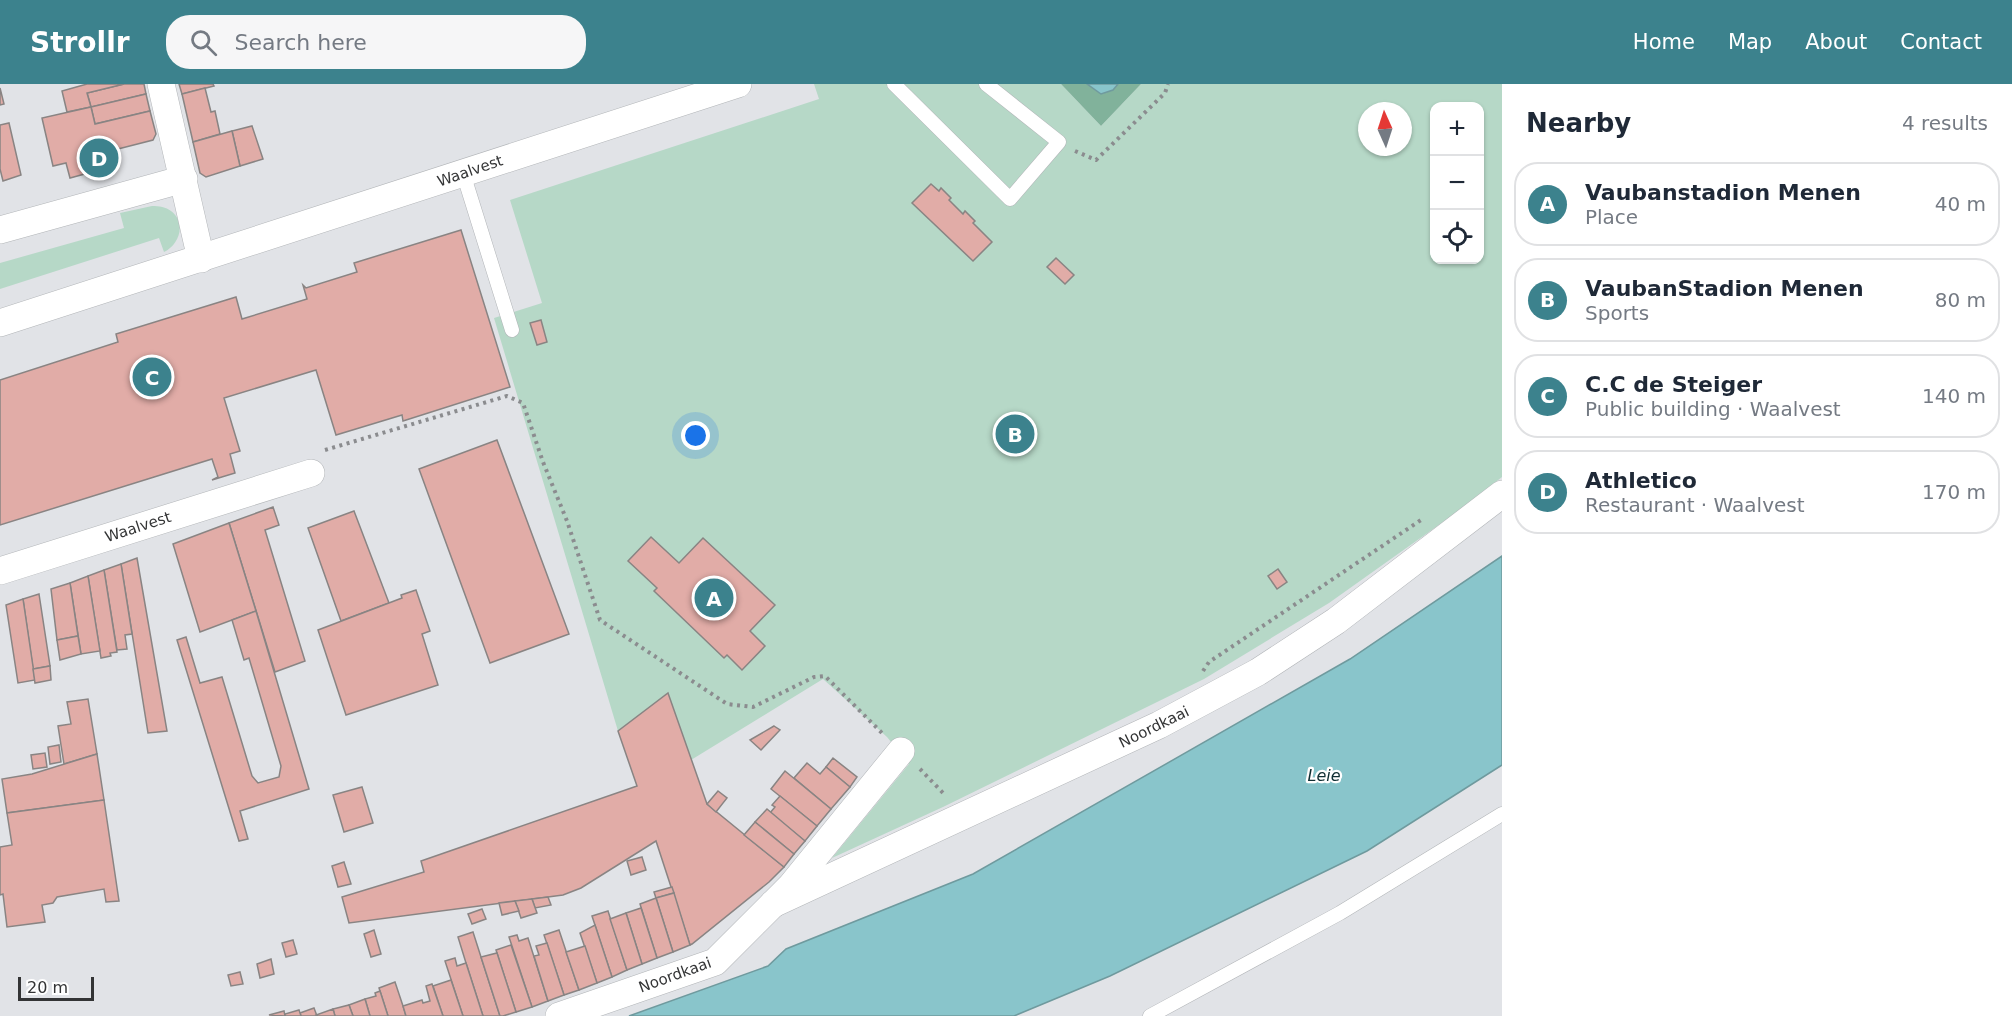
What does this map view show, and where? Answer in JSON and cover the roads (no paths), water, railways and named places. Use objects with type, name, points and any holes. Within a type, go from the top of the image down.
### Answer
[{"type":"street","points":[[161,84],[201,259]]},
{"type":"street","name":"Waalvest","points":[[0,322],[738,84]]},
{"type":"street","points":[[0,230],[184,179]]},
{"type":"street","name":"Waalvest","points":[[0,571],[311,472]]},
{"type":"street","name":"Noordkaai","points":[[773,904],[1159,725],[1258,672],[1336,621],[1502,494]]},
{"type":"street","name":"Noordkaai","points":[[559,1016],[715,962],[791,886],[901,751]]},
{"type":"lane","points":[[894,84],[1010,199],[1059,142],[986,84]]},
{"type":"lane","points":[[463,173],[512,330]]},
{"type":"lane","points":[[1150,1016],[1340,913],[1502,814]]},
{"type":"water","points":[[1087,84],[1118,84],[1113,90],[1101,94]]},
{"type":"water","name":"Leie","points":[[1502,556],[1502,765],[1367,851],[1110,976],[1014,1016],[629,1016],[768,966],[786,949],[973,874],[1350,659]]},
{"type":"place","name":"Athletico","points":[[99,158]]},
{"type":"place","name":"C.C de Steiger","points":[[152,377]]},
{"type":"place","name":"VaubanStadion Menen","points":[[1015,434]]},
{"type":"place","name":"Vaubanstadion Menen","points":[[714,598]]}]
